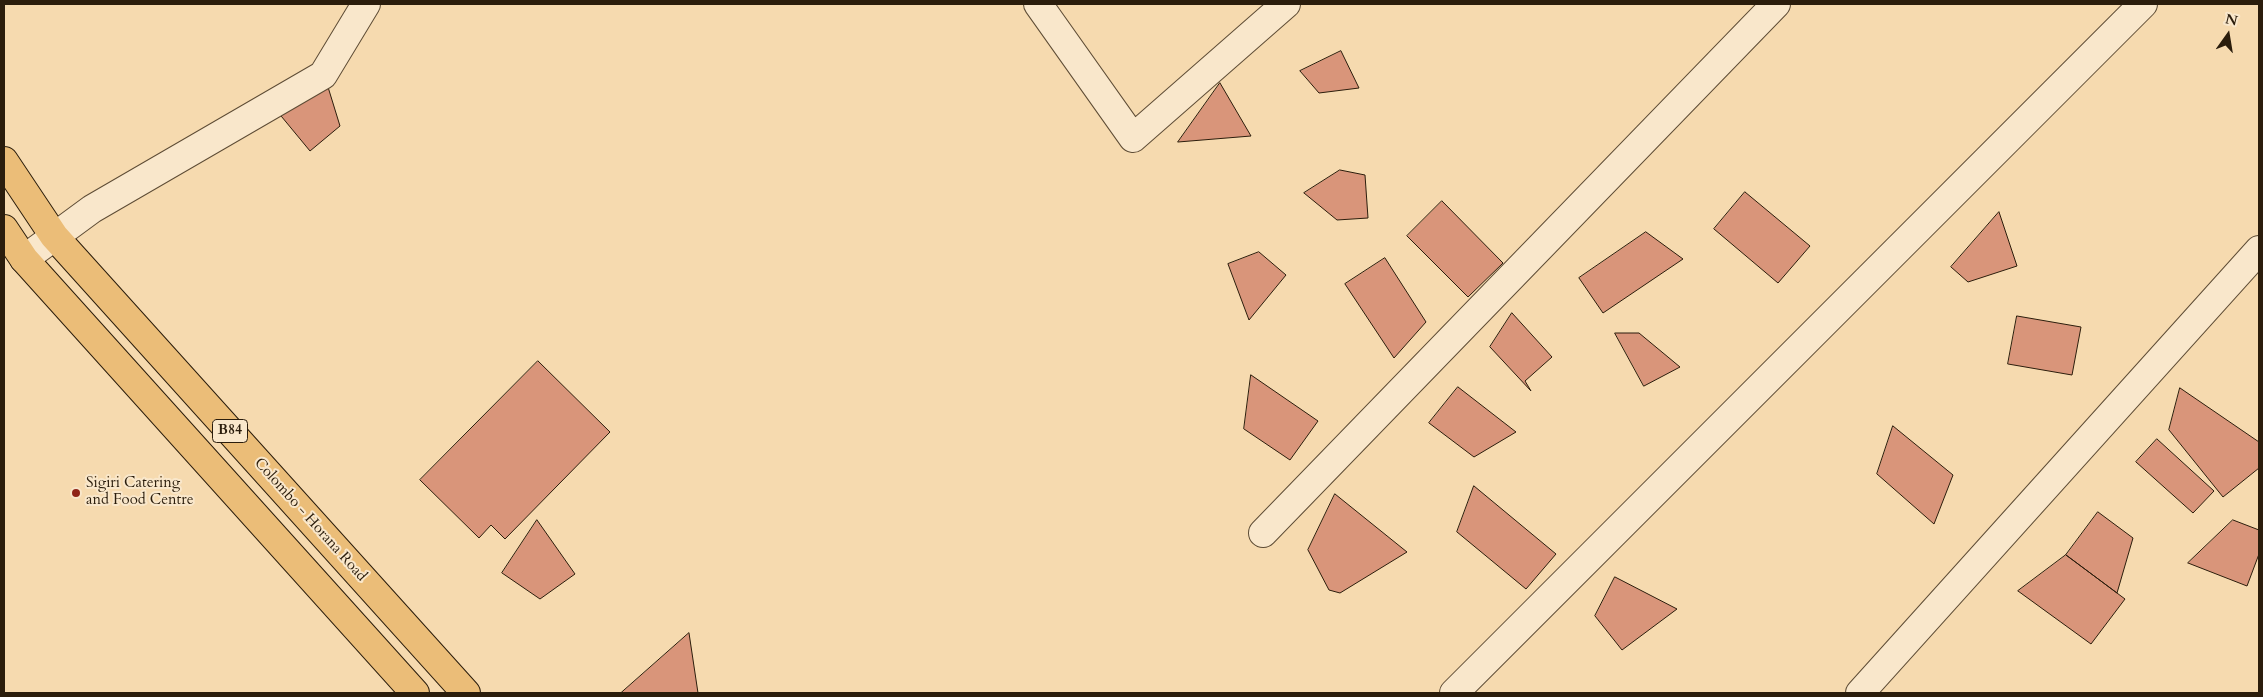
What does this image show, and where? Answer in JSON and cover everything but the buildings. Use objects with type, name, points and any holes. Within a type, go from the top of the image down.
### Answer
[{"type":"main road","name":"Colombo - Horana Road","points":[[4,161],[54,236],[466,693]]},
{"type":"main road","name":"B84","points":[[4,229],[24,259],[415,693]]},
{"type":"street","points":[[24,259],[92,209],[323,75],[366,4]]},
{"type":"street","points":[[1038,4],[1134,138],[1286,4]]},
{"type":"street","points":[[1263,533],[1776,4]]},
{"type":"street","points":[[1454,693],[2143,4]]},
{"type":"street","points":[[1860,693],[2259,250]]},
{"type":"place","name":"Sigiri Catering and Food Centre","points":[[76,493]]}]
